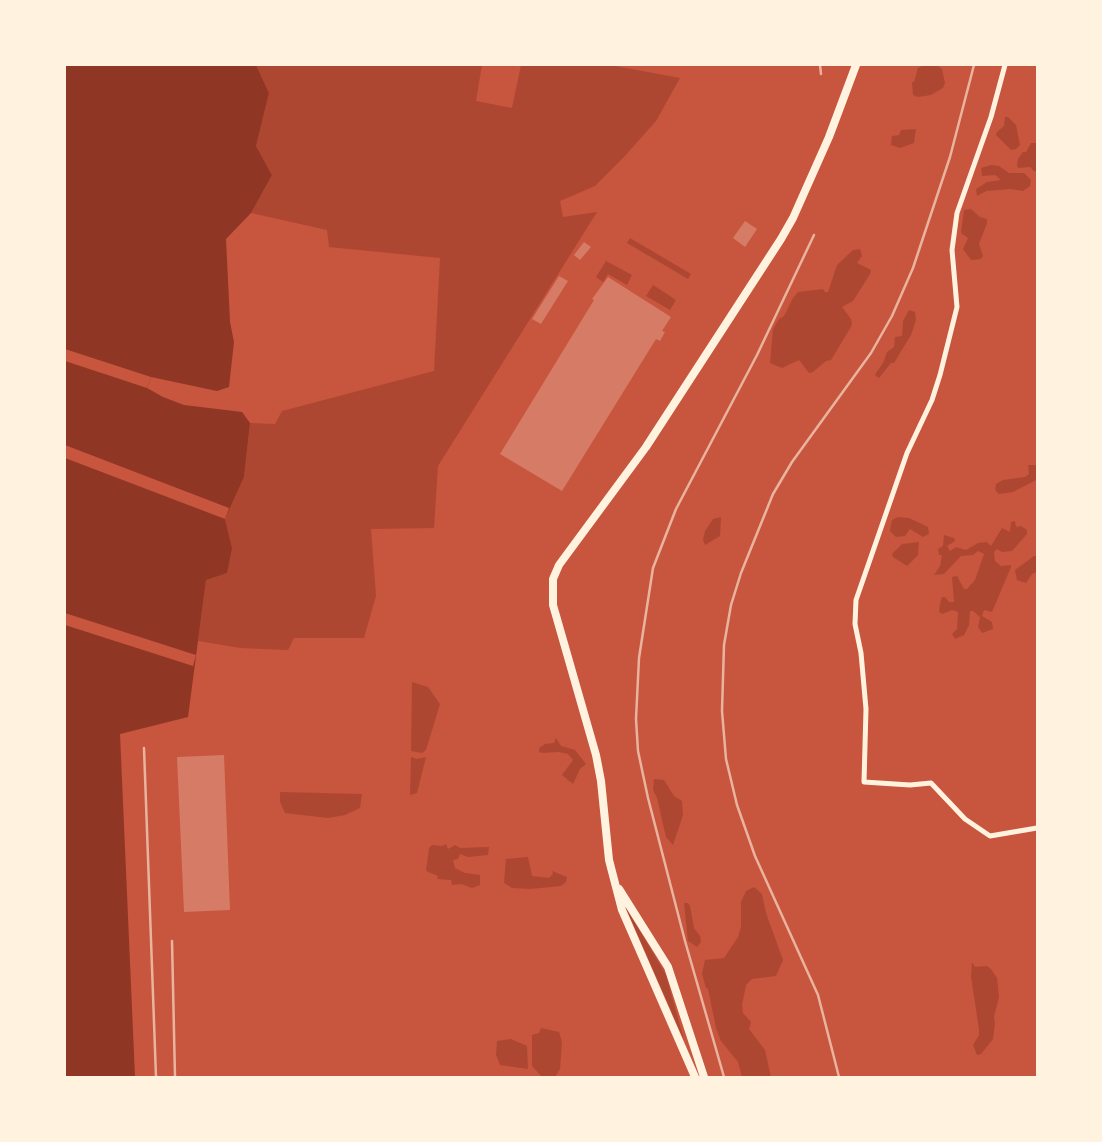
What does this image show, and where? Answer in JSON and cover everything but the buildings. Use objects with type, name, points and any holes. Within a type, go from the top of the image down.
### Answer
[{"type":"main road","points":[[695,1077],[622,911],[609,860],[596,755],[553,605],[553,579],[559,565],[646,447],[781,239],[829,137],[856,65]]},
{"type":"main road","points":[[614,880],[668,967],[704,1077]]},
{"type":"street","points":[[1005,65],[991,117],[957,212],[952,250],[957,307],[940,375],[932,400],[907,453],[856,600],[855,624],[861,653],[866,709],[864,782],[910,785],[931,783],[965,819],[990,836],[1037,828]]},
{"type":"shaded area","points":[[65,65],[256,65],[269,93],[256,146],[272,175],[251,213],[226,239],[230,322],[234,342],[229,387],[217,391],[151,377],[147,388],[184,405],[242,412],[250,423],[244,477],[225,519],[232,548],[227,573],[206,580],[188,717],[120,734],[135,1077],[65,1077]]},
{"type":"shaded area","points":[[256,65],[482,65],[476,101],[512,108],[521,65],[610,65],[680,78],[656,121],[623,158],[595,186],[560,201],[563,217],[597,212],[438,466],[434,528],[371,529],[376,596],[364,638],[294,638],[288,650],[240,648],[198,641],[206,580],[232,548],[225,519],[244,477],[250,423],[275,424],[282,411],[434,371],[440,258],[329,247],[327,230],[251,213],[272,175],[256,146],[269,93]]},
{"type":"shaded area","points":[[937,65],[942,69],[945,83],[943,88],[931,95],[918,97],[913,95],[912,82],[918,68]]},
{"type":"shaded area","points":[[1005,117],[1016,125],[1020,145],[1016,149],[1011,150],[996,135],[1004,126]]},
{"type":"shaded area","points":[[916,129],[914,143],[900,148],[891,145],[892,136],[899,135],[901,130]]},
{"type":"shaded area","points":[[1031,143],[1037,143],[1037,171],[1030,167],[1018,168],[1017,165],[1018,159]]},
{"type":"shaded area","points":[[999,166],[1009,173],[1024,173],[1031,180],[1030,186],[1023,191],[986,191],[977,196],[976,189],[987,182],[1001,180],[995,175],[982,176],[981,168]]},
{"type":"shaded area","points":[[971,209],[987,219],[987,223],[979,244],[983,256],[981,259],[971,260],[963,249],[968,238],[961,233],[964,210]]},
{"type":"shaded area","points":[[630,238],[691,274],[688,279],[627,243]]},
{"type":"shaded area","points":[[860,249],[862,256],[857,263],[871,270],[870,274],[853,301],[842,307],[852,325],[831,360],[809,373],[799,360],[782,368],[770,363],[773,329],[784,316],[793,298],[798,292],[823,289],[828,292],[837,265],[853,250]]},
{"type":"shaded area","points":[[606,261],[632,275],[627,285],[608,274],[603,282],[596,277]]},
{"type":"shaded area","points":[[653,285],[676,300],[670,310],[646,296]]},
{"type":"shaded area","points":[[909,310],[915,312],[916,320],[911,335],[894,363],[891,363],[879,378],[875,375],[887,352],[894,347],[895,337],[902,336],[903,321]]},
{"type":"shaded area","points":[[1028,465],[1037,467],[1036,480],[1013,492],[999,494],[995,490],[996,484],[1003,480],[1029,474]]},
{"type":"shaded area","points":[[721,517],[720,536],[705,545],[705,531],[713,519]]},
{"type":"shaded area","points":[[898,517],[909,518],[928,527],[929,534],[923,537],[910,529],[905,536],[896,537],[890,531],[892,520]]},
{"type":"shaded area","points":[[1015,521],[1016,527],[1021,526],[1027,530],[1027,534],[1012,551],[1002,552],[997,549],[994,552],[995,561],[1001,566],[1011,567],[992,612],[984,610],[982,616],[992,622],[993,629],[982,633],[978,627],[980,617],[970,611],[969,625],[964,635],[955,639],[952,634],[957,629],[958,612],[939,612],[942,597],[954,602],[952,577],[957,576],[964,589],[967,589],[975,580],[984,554],[978,551],[973,555],[961,556],[944,574],[934,575],[940,566],[942,555],[939,555],[938,549],[943,546],[944,535],[954,538],[955,541],[947,546],[950,551],[956,547],[966,550],[978,543],[987,542],[991,546],[1002,528],[1010,532],[1011,522]]},
{"type":"shaded area","points":[[919,542],[918,555],[907,566],[893,557],[892,554],[902,544]]},
{"type":"shaded area","points":[[1037,556],[1037,572],[1032,574],[1026,583],[1017,580],[1015,570]]},
{"type":"shaded area","points":[[412,682],[428,687],[440,704],[426,750],[422,753],[411,751]]},
{"type":"shaded area","points":[[556,738],[561,746],[575,750],[586,764],[580,769],[573,784],[562,775],[573,760],[568,754],[539,752],[539,748],[554,743]]},
{"type":"shaded area","points":[[411,757],[426,757],[417,793],[410,795]]},
{"type":"shaded area","points":[[654,779],[664,780],[674,796],[682,801],[683,815],[673,845],[666,837],[653,790]]},
{"type":"shaded area","points":[[280,792],[362,794],[360,808],[345,815],[328,818],[285,813],[280,802]]},
{"type":"shaded area","points":[[446,844],[448,849],[455,845],[460,848],[489,847],[488,855],[468,857],[460,854],[458,859],[453,860],[455,868],[465,873],[480,875],[480,885],[472,888],[461,884],[452,885],[451,880],[437,879],[438,876],[426,871],[429,848],[432,845]]},
{"type":"shaded area","points":[[528,857],[532,876],[549,878],[553,874],[552,871],[567,877],[566,882],[561,886],[530,889],[512,888],[504,883],[506,859]]},
{"type":"shaded area","points":[[754,887],[762,894],[783,960],[776,976],[752,979],[746,985],[742,1005],[743,1013],[751,1022],[749,1029],[765,1050],[771,1077],[742,1077],[738,1062],[721,1041],[702,974],[705,960],[724,958],[738,937],[741,927],[741,902],[746,891]]},
{"type":"shaded area","points":[[684,903],[690,906],[694,928],[700,936],[701,942],[697,947],[688,941]]},
{"type":"shaded area","points":[[625,906],[666,975],[684,1040]]},
{"type":"shaded area","points":[[972,962],[975,967],[987,966],[991,969],[997,978],[999,997],[994,1017],[993,1039],[981,1054],[977,1055],[973,1045],[979,1035],[979,1029],[971,977]]},
{"type":"shaded area","points":[[541,1028],[559,1032],[562,1042],[560,1069],[555,1077],[542,1077],[532,1066],[532,1035],[539,1033]]},
{"type":"shaded area","points":[[511,1039],[527,1046],[528,1069],[500,1065],[496,1055],[497,1041]]},
{"type":"pier","points":[[65,349],[151,377],[147,388],[65,361]]},
{"type":"pier","points":[[65,445],[229,508],[225,519],[65,458]]},
{"type":"pier","points":[[65,613],[196,655],[193,666],[65,625]]},
{"type":"railway","points":[[820,65],[821,74]]},
{"type":"railway","points":[[839,1077],[818,995],[755,856],[737,805],[726,759],[722,711],[724,645],[731,605],[741,573],[773,494],[792,462],[871,353],[892,316],[913,268],[950,157],[974,65]]},
{"type":"railway","points":[[724,1077],[685,941],[638,751],[636,719],[639,658],[653,568],[676,509],[757,355],[814,235]]},
{"type":"railway","points":[[144,748],[156,1077]]},
{"type":"railway","points":[[172,941],[175,1077]]}]
